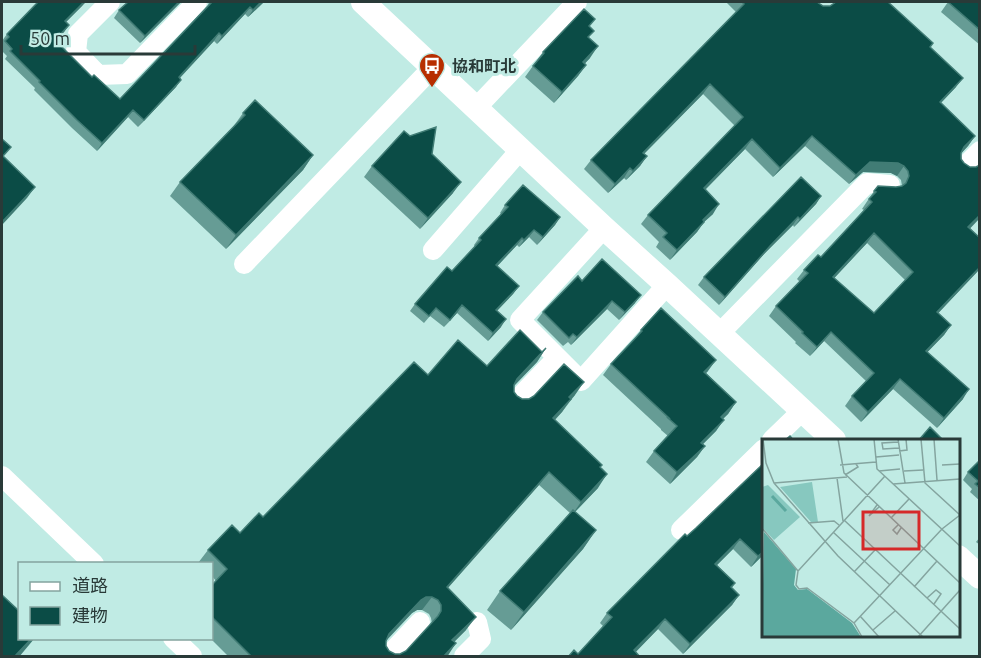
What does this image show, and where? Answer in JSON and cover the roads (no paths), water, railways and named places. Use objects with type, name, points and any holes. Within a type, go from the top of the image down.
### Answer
[{"type":"street","points":[[110,2],[78,34],[76,52],[98,75],[128,74],[197,2]]},
{"type":"street","points":[[363,2],[832,439]]},
{"type":"street","points":[[477,107],[577,2]]},
{"type":"street","points":[[244,264],[433,67]]},
{"type":"street","points":[[433,250],[521,149]]},
{"type":"street","points":[[719,334],[867,183],[890,185]]},
{"type":"street","points":[[604,228],[520,320],[581,381],[667,285]]},
{"type":"street","points":[[516,401],[557,358]]},
{"type":"street","points":[[774,439],[802,411]]},
{"type":"street","points":[[681,530],[762,451]]},
{"type":"street","points":[[2,476],[92,562]]},
{"type":"street","points":[[960,559],[980,577]]},
{"type":"street","points":[[387,657],[420,622]]},
{"type":"street","points":[[464,657],[481,639],[477,622]]},
{"type":"street","points":[[174,640],[192,657]]},
{"type":"place","name":"協和町北","points":[[432,89]]}]
